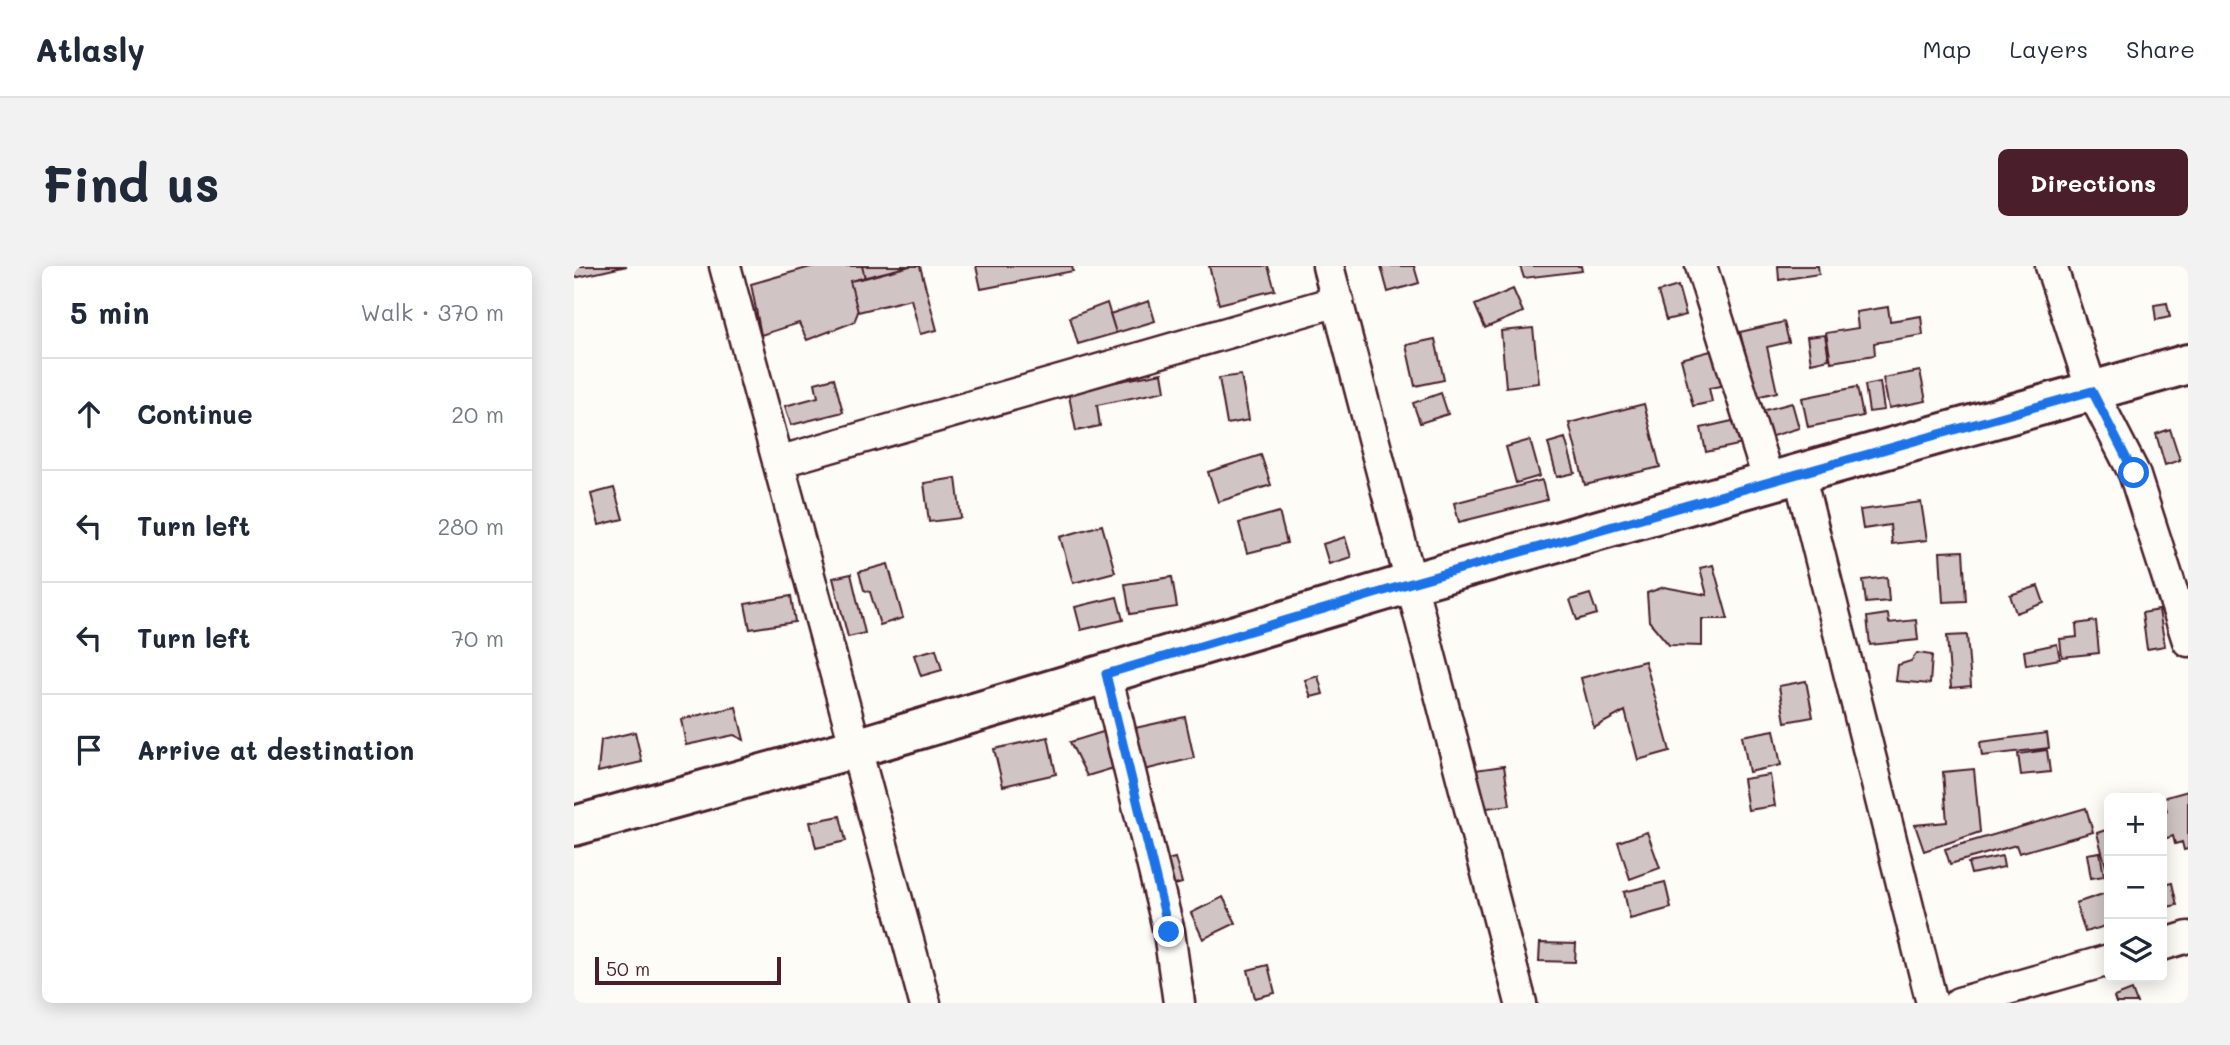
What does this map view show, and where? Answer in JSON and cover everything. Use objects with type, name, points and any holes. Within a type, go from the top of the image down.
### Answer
[{"type":"main road","points":[[574,826],[856,748],[1411,583],[2188,364]]},
{"type":"street","points":[[724,266],[925,1003]]},
{"type":"street","points":[[1328,266],[1521,1003]]},
{"type":"street","points":[[1701,266],[1784,477],[1932,1003]]},
{"type":"street","points":[[2051,266],[2092,391],[2134,473],[2188,641]]},
{"type":"street","points":[[778,462],[1338,301]]},
{"type":"street","points":[[1106,674],[1169,932],[1179,1003]]},
{"type":"street","points":[[2167,943],[2188,937]]},
{"type":"street","points":[[1959,1003],[2104,961]]},
{"type":"building","points":[[574,266],[627,266],[574,278]]},
{"type":"building","points":[[814,266],[862,266],[865,278],[850,281],[858,312],[854,322],[807,340],[799,323],[761,335],[751,284]]},
{"type":"building","points":[[862,266],[910,266],[865,278]]},
{"type":"building","points":[[920,266],[937,330],[920,334],[911,299],[858,312],[850,281]]},
{"type":"building","points":[[976,266],[1072,266],[1073,271],[981,289]]},
{"type":"building","points":[[1209,266],[1268,266],[1275,290],[1219,304]]},
{"type":"building","points":[[1381,266],[1414,266],[1419,283],[1388,292]]},
{"type":"building","points":[[1520,266],[1581,266],[1582,271],[1524,278]]},
{"type":"building","points":[[1778,266],[1818,266],[1819,274],[1779,280]]},
{"type":"building","points":[[1678,286],[1686,315],[1666,320],[1658,292]]},
{"type":"building","points":[[1513,289],[1523,312],[1485,328],[1475,305]]},
{"type":"building","points":[[1149,301],[1155,321],[1116,333],[1110,314]]},
{"type":"building","points":[[1107,303],[1116,333],[1078,344],[1070,317]]},
{"type":"building","points":[[2167,303],[2170,317],[2156,320],[2154,305]]},
{"type":"building","points":[[1888,307],[1890,321],[1921,316],[1923,335],[1874,343],[1875,355],[1831,362],[1826,333],[1858,328],[1856,312]]},
{"type":"building","points":[[1784,322],[1789,342],[1767,347],[1777,392],[1756,397],[1740,332]]},
{"type":"building","points":[[1533,328],[1539,383],[1506,387],[1501,331]]},
{"type":"building","points":[[1825,335],[1829,359],[1811,363],[1807,337]]},
{"type":"building","points":[[1435,339],[1444,380],[1415,386],[1406,345]]},
{"type":"building","points":[[1722,348],[1732,384],[1709,388],[1712,402],[1693,406],[1681,359]]},
{"type":"building","points":[[1920,371],[1926,401],[1889,408],[1883,378]]},
{"type":"building","points":[[1162,373],[1165,391],[1097,405],[1100,426],[1076,431],[1068,391]]},
{"type":"building","points":[[1241,375],[1249,420],[1227,424],[1219,378]]},
{"type":"building","points":[[834,378],[843,412],[791,425],[785,406],[818,397],[815,383]]},
{"type":"building","points":[[1880,382],[1884,410],[1869,412],[1865,385]]},
{"type":"building","points":[[1857,387],[1863,416],[1808,427],[1802,398]]},
{"type":"building","points":[[1441,393],[1448,414],[1420,423],[1413,403]]},
{"type":"building","points":[[1792,403],[1799,428],[1769,437],[1762,411]]},
{"type":"building","points":[[1644,404],[1660,467],[1585,485],[1569,423]]},
{"type":"building","points":[[1741,419],[1747,443],[1706,452],[1701,428]]},
{"type":"building","points":[[2170,429],[2180,460],[2165,465],[2156,434]]},
{"type":"building","points":[[1565,438],[1575,473],[1557,477],[1548,443]]},
{"type":"building","points":[[1530,440],[1540,476],[1516,483],[1506,447]]},
{"type":"building","points":[[1261,455],[1271,485],[1218,502],[1208,472]]},
{"type":"building","points":[[956,478],[961,518],[929,522],[924,483]]},
{"type":"building","points":[[1542,480],[1547,500],[1459,522],[1454,503]]},
{"type":"building","points":[[614,488],[623,519],[599,525],[591,494]]},
{"type":"building","points":[[1921,502],[1927,540],[1892,544],[1890,525],[1863,529],[1860,510]]},
{"type":"building","points":[[1279,512],[1287,543],[1247,553],[1239,523]]},
{"type":"building","points":[[1102,525],[1115,572],[1073,583],[1060,537]]},
{"type":"building","points":[[1345,537],[1351,557],[1329,564],[1323,544]]},
{"type":"building","points":[[1963,551],[1966,601],[1943,602],[1940,552]]},
{"type":"building","points":[[888,564],[903,618],[880,625],[870,592],[864,590],[859,572]]},
{"type":"building","points":[[1713,565],[1728,619],[1702,619],[1702,646],[1669,645],[1649,621],[1647,593],[1664,587],[1707,595],[1700,568]]},
{"type":"building","points":[[851,574],[865,633],[848,637],[833,578]]},
{"type":"building","points":[[1172,577],[1177,607],[1130,614],[1125,584]]},
{"type":"building","points":[[1887,577],[1889,601],[1866,603],[1863,580]]},
{"type":"building","points":[[2038,586],[2044,603],[2016,613],[2010,595]]},
{"type":"building","points":[[1590,594],[1597,614],[1577,620],[1570,600]]},
{"type":"building","points":[[791,596],[795,622],[750,629],[745,604]]},
{"type":"building","points":[[1117,597],[1123,620],[1081,630],[1075,607]]},
{"type":"building","points":[[2159,610],[2165,646],[2147,649],[2142,613]]},
{"type":"building","points":[[1888,614],[1889,623],[1916,620],[1918,640],[1870,645],[1867,617]]},
{"type":"building","points":[[2096,621],[2099,653],[2062,657],[2060,639],[2077,637],[2076,624]]},
{"type":"building","points":[[1967,635],[1971,686],[1951,688],[1947,636]]},
{"type":"building","points":[[2057,644],[2060,659],[2026,665],[2024,651]]},
{"type":"building","points":[[936,649],[942,670],[921,676],[914,655]]},
{"type":"building","points":[[1917,653],[1932,655],[1930,684],[1896,681],[1898,665],[1911,661]]},
{"type":"building","points":[[1645,661],[1670,751],[1638,760],[1625,711],[1594,728],[1581,678]]},
{"type":"building","points":[[1318,676],[1323,694],[1311,697],[1305,680]]},
{"type":"building","points":[[1806,681],[1813,717],[1785,722],[1779,686]]},
{"type":"building","points":[[736,707],[744,740],[734,735],[686,745],[681,719]]},
{"type":"building","points":[[1185,717],[1194,758],[1144,770],[1135,728]]},
{"type":"building","points":[[1774,730],[1781,765],[1749,772],[1742,736]]},
{"type":"building","points":[[1106,731],[1117,767],[1087,776],[1070,742]]},
{"type":"building","points":[[635,732],[642,762],[598,772],[601,740]]},
{"type":"building","points":[[2047,733],[2049,748],[1982,756],[1980,742]]},
{"type":"building","points":[[1048,737],[1056,774],[1003,786],[994,749]]},
{"type":"building","points":[[2047,750],[2050,772],[2021,775],[2018,754]]},
{"type":"building","points":[[1504,766],[1510,805],[1480,809],[1475,770]]},
{"type":"building","points":[[1974,769],[1980,832],[1924,851],[1915,825],[1947,822],[1943,772]]},
{"type":"building","points":[[1770,775],[1775,806],[1748,810],[1743,779]]},
{"type":"building","points":[[2188,791],[2188,849],[2184,850],[2182,842],[2175,844],[2173,836],[2167,838],[2167,797]]},
{"type":"building","points":[[2086,808],[2093,832],[2019,853],[2016,845],[1950,864],[1945,849]]},
{"type":"building","points":[[840,816],[846,841],[816,848],[810,822]]},
{"type":"building","points":[[2104,831],[2104,860],[2097,833]]},
{"type":"building","points":[[1647,832],[1660,868],[1630,879],[1618,842]]},
{"type":"building","points":[[2100,852],[2104,876],[2091,878],[2087,854]]},
{"type":"building","points":[[2002,856],[2004,867],[1971,874],[1968,863]]},
{"type":"building","points":[[1175,858],[1182,883],[1161,889],[1154,863]]},
{"type":"building","points":[[1665,882],[1671,908],[1630,919],[1624,892]]},
{"type":"building","points":[[2172,883],[2177,905],[2167,907],[2167,884]]},
{"type":"building","points":[[2104,894],[2104,926],[2085,932],[2076,903]]},
{"type":"building","points":[[1223,897],[1236,923],[1203,939],[1191,913]]},
{"type":"building","points":[[1540,943],[1576,944],[1575,962],[1539,961]]},
{"type":"building","points":[[1268,965],[1275,993],[1255,998],[1248,970]]},
{"type":"building","points":[[2132,990],[2137,1003],[2116,1003],[2114,997]]},
{"type":"route","points":[[1169,932],[1106,674],[1411,583],[2092,391],[2134,473]]}]
